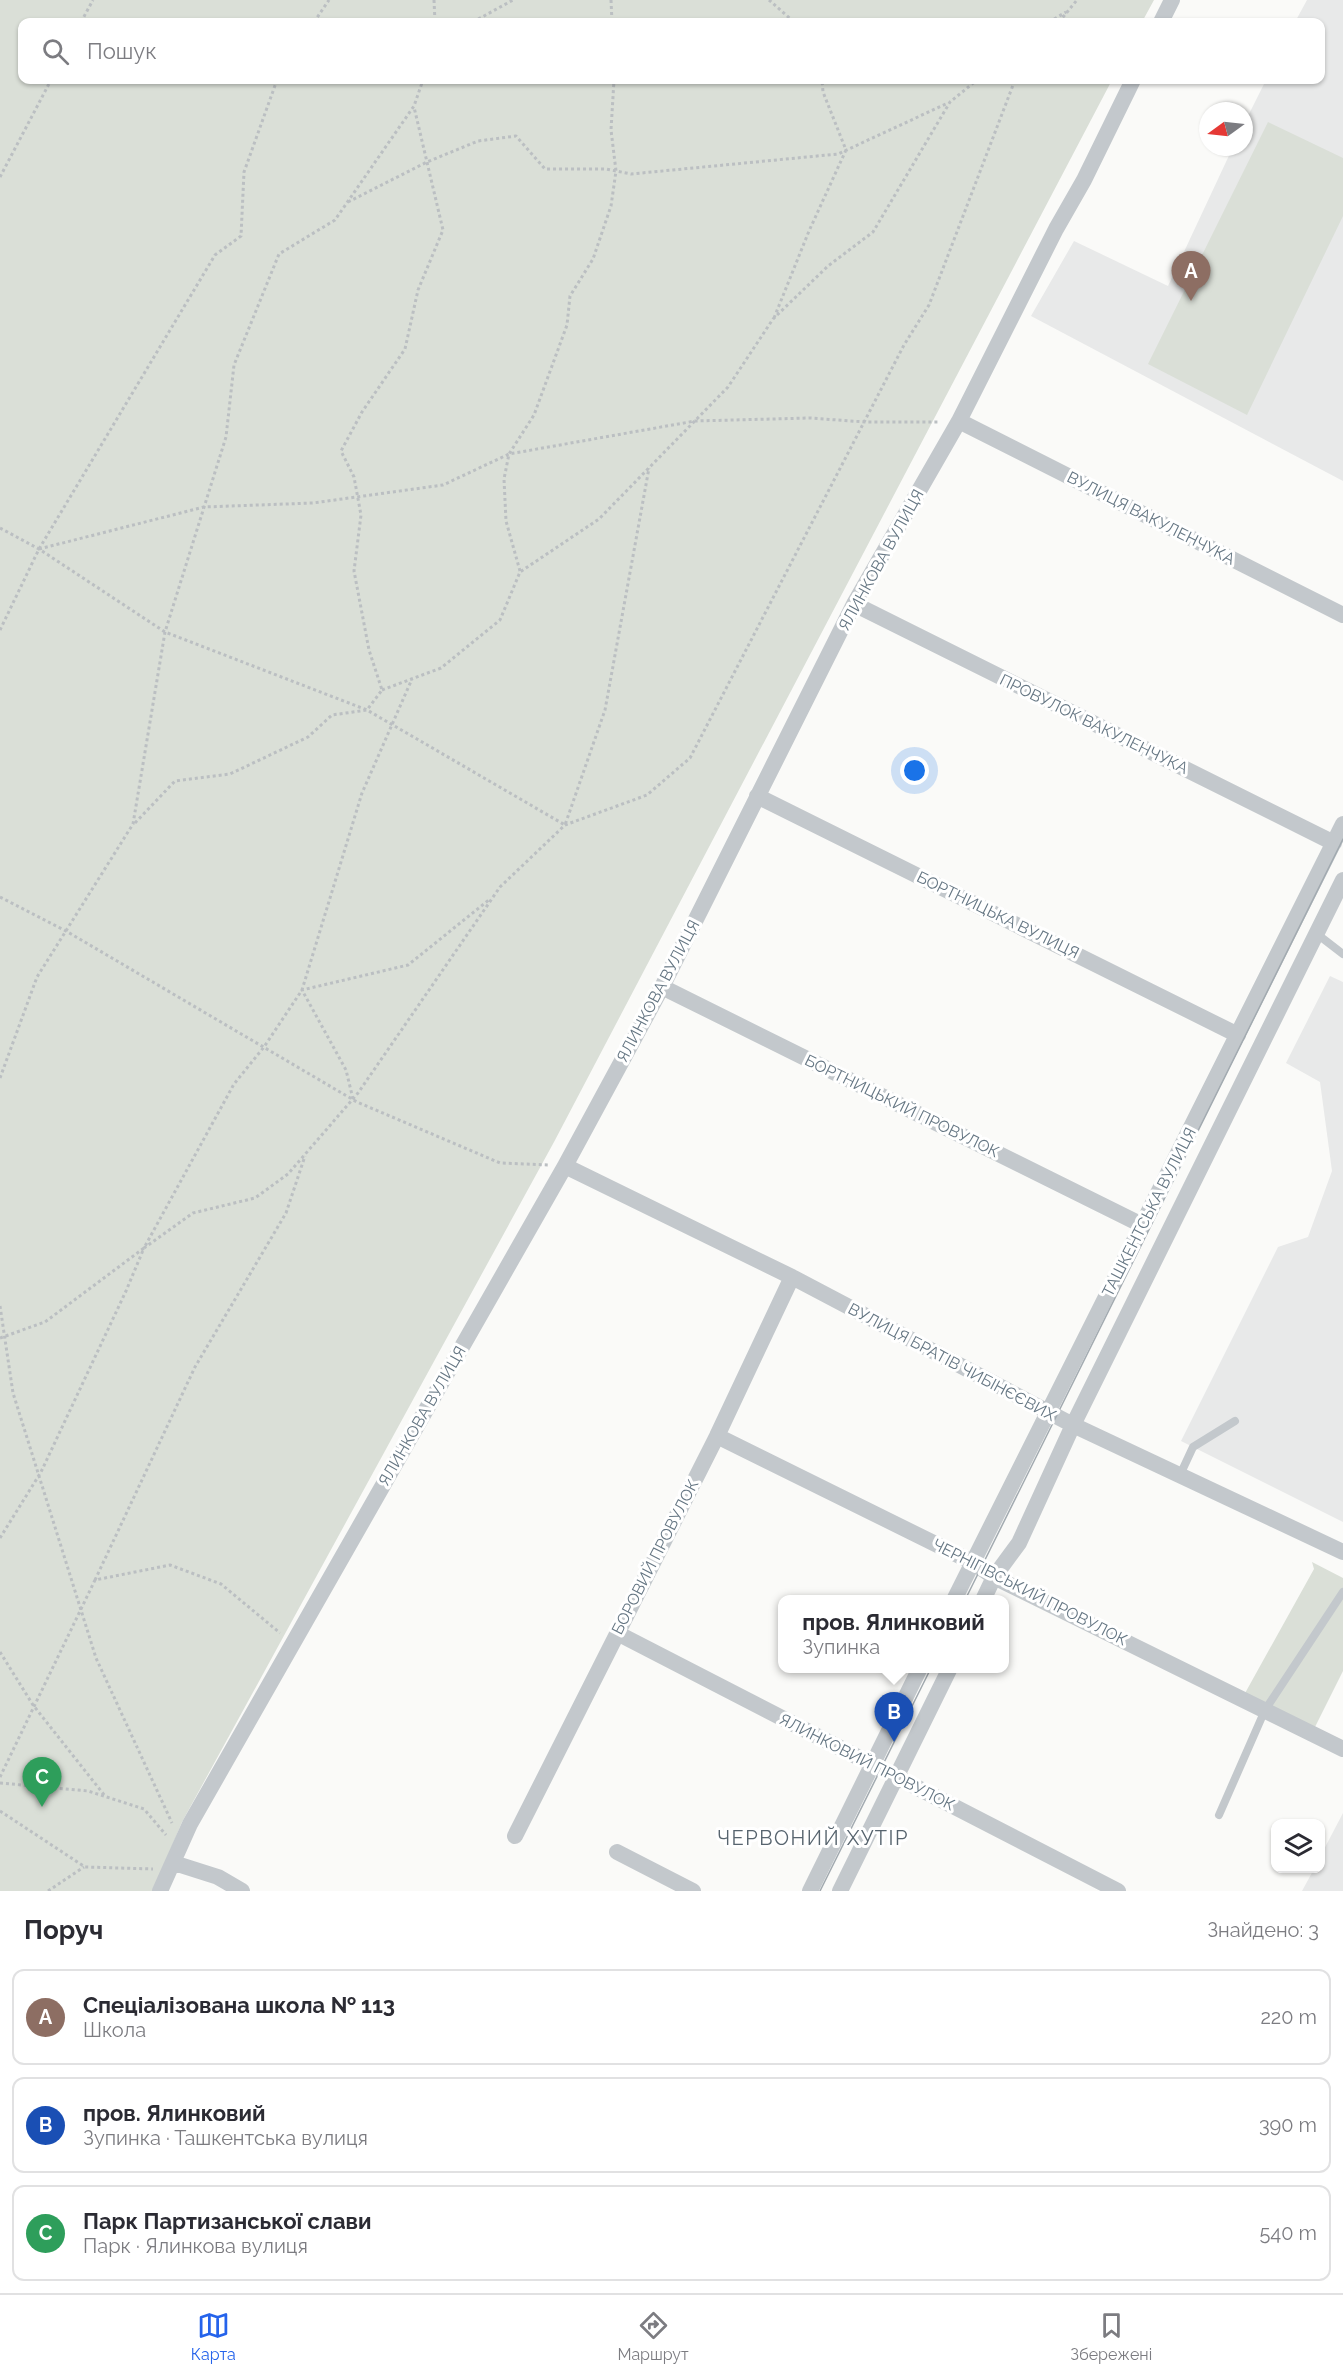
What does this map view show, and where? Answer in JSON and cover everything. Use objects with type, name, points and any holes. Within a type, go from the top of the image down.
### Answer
[{"type":"street","points":[[1163,18],[1172,0]]},
{"type":"street","name":"ЯЛИНКОВА ВУЛИЦЯ","points":[[160,1891],[190,1824],[565,1166],[662,987],[854,604],[959,421],[1131,84]]},
{"type":"street","name":"ВУЛИЦЯ ВАКУЛЕНЧУКА","points":[[959,421],[1343,615]]},
{"type":"street","name":"ПРОВУЛОК ВАКУЛЕНЧУКА","points":[[854,604],[1334,843]]},
{"type":"street","name":"БОРТНИЦЬКА ВУЛИЦЯ","points":[[758,796],[1238,1035]]},
{"type":"street","name":"ТАШКЕНТСЬКА ВУЛИЦЯ","points":[[956,1595],[1343,824]]},
{"type":"street","name":"ТАШКЕНТСЬКА ВУЛИЦЯ","points":[[985,1595],[994,1577],[1019,1544],[1073,1425],[1343,880]]},
{"type":"street","name":"БОРТНИЦЬКИЙ ПРОВУЛОК","points":[[662,987],[1142,1225]]},
{"type":"street","name":"ВУЛИЦЯ БРАТІВ ЧИБІНЄЄВИХ","points":[[565,1166],[792,1277],[1073,1425],[1343,1552]]},
{"type":"street","name":"БОРОВИЙ ПРОВУЛОК","points":[[515,1836],[717,1436],[792,1277]]},
{"type":"street","name":"ЧЕРНІГІВСЬКИЙ ПРОВУЛОК","points":[[717,1436],[972,1563],[994,1577],[1343,1749]]},
{"type":"street","name":"ЯЛИНКОВИЙ ПРОВУЛОК","points":[[616,1633],[1118,1891]]},
{"type":"street","points":[[810,1891],[918,1673]]},
{"type":"street","points":[[840,1891],[948,1673]]},
{"type":"street","points":[[617,1852],[693,1891]]},
{"type":"street","points":[[177,1857],[242,1891]]},
{"type":"lane","points":[[1317,934],[1343,954]]},
{"type":"lane","points":[[1180,1475],[1193,1447],[1234,1421]]},
{"type":"lane","points":[[1219,1815],[1265,1710],[1343,1592]]},
{"type":"path","points":[[83,18],[93,0]]},
{"type":"path","points":[[317,18],[329,0]]},
{"type":"path","points":[[434,0],[435,18]]},
{"type":"path","points":[[480,18],[513,0]]},
{"type":"path","points":[[610,0],[612,18]]},
{"type":"path","points":[[769,0],[789,18]]},
{"type":"path","points":[[1062,18],[1077,0]]},
{"type":"path","points":[[1056,18],[1068,11]]},
{"type":"path","points":[[0,177],[49,84]]},
{"type":"path","points":[[0,630],[39,549],[215,255],[241,236],[244,172],[276,84]]},
{"type":"path","points":[[133,824],[165,632],[226,437],[234,365],[279,254],[335,220],[414,106],[422,84]]},
{"type":"path","points":[[520,572],[506,521],[504,479],[509,454],[534,415],[567,325],[570,296],[593,259],[611,206],[616,171],[611,130],[614,84]]},
{"type":"path","points":[[0,1078],[37,977],[133,824],[175,781],[230,774],[308,737],[332,715],[367,710],[382,690],[441,668],[500,620],[520,572],[599,519],[728,387],[773,319],[809,231],[846,150],[823,92],[822,84]]},
{"type":"path","points":[[347,203],[427,162],[478,141],[516,136],[545,169],[616,171],[631,174],[838,154],[950,102],[972,84]]},
{"type":"path","points":[[2,1338],[45,1322],[193,1213],[255,1198],[288,1174],[353,1099],[500,887],[565,825],[647,795],[690,758],[904,345],[929,304],[1013,84]]},
{"type":"path","points":[[773,319],[828,266],[873,232],[950,102]]},
{"type":"path","points":[[382,690],[369,650],[354,571],[360,514],[358,497],[354,477],[341,451],[362,412],[405,349],[418,290],[444,230],[414,106]]},
{"type":"path","points":[[39,549],[204,507],[313,503],[443,485],[509,454],[695,421],[810,418],[865,422],[959,421]]},
{"type":"path","points":[[565,825],[605,710],[649,468]]},
{"type":"path","points":[[0,528],[39,549],[165,632],[367,710],[565,825]]},
{"type":"path","points":[[0,1538],[39,1475],[144,1248],[234,1084],[264,1047],[302,990],[362,793],[412,679]]},
{"type":"path","points":[[302,990],[408,965],[494,896]]},
{"type":"path","points":[[0,897],[66,931],[353,1099],[500,1163],[565,1166]]},
{"type":"path","points":[[302,990],[346,1070],[353,1099]]},
{"type":"path","points":[[0,1777],[195,1367],[285,1213],[305,1154]]},
{"type":"path","points":[[0,1306],[2,1338],[13,1393],[96,1658],[177,1857]]},
{"type":"path","points":[[95,1580],[170,1565],[221,1584],[292,1644]]},
{"type":"path","points":[[0,1652],[33,1705],[107,1797]]},
{"type":"path","points":[[0,1783],[88,1791],[144,1809],[177,1857]]},
{"type":"path","points":[[0,1811],[85,1867],[135,1870],[177,1857]]},
{"type":"path","points":[[48,1891],[85,1867]]},
{"type":"shaded area","points":[[0,0],[1154,0],[1144,18],[18,18],[18,84],[1110,84],[554,1142],[182,1822],[153,1891],[0,1891]]},
{"type":"shaded area","points":[[1307,0],[1343,0],[1343,481],[1031,316],[1074,241],[1168,286],[1229,156],[1253,156],[1253,106],[1264,84],[1325,84],[1325,18],[1297,18]]},
{"type":"shaded area","points":[[1268,122],[1343,158],[1343,216],[1247,415],[1148,364]]},
{"type":"shaded area","points":[[1330,976],[1343,982],[1343,1522],[1181,1441],[1278,1247],[1308,1237],[1332,1171],[1320,1082],[1286,1063]]},
{"type":"shaded area","points":[[1312,1562],[1343,1578],[1343,1671],[1313,1731],[1244,1695],[1314,1569]]},
{"type":"shaded area","points":[[1343,1813],[1343,1891],[1302,1891],[1312,1873],[1325,1873],[1325,1847]]},
{"type":"tram line","points":[[967,1595],[1343,839]]},
{"type":"tram line","points":[[820,1891],[929,1673]]},
{"type":"place","name":"Спеціалізована школа № 113","points":[[1191,301]]},
{"type":"place","name":"пров. Ялинковий","points":[[894,1742]]},
{"type":"place","name":"Парк Партизанської слави","points":[[42,1807]]},
{"type":"district","name":"ЧЕРВОНИЙ ХУТІР","points":[[813,1838]]}]
